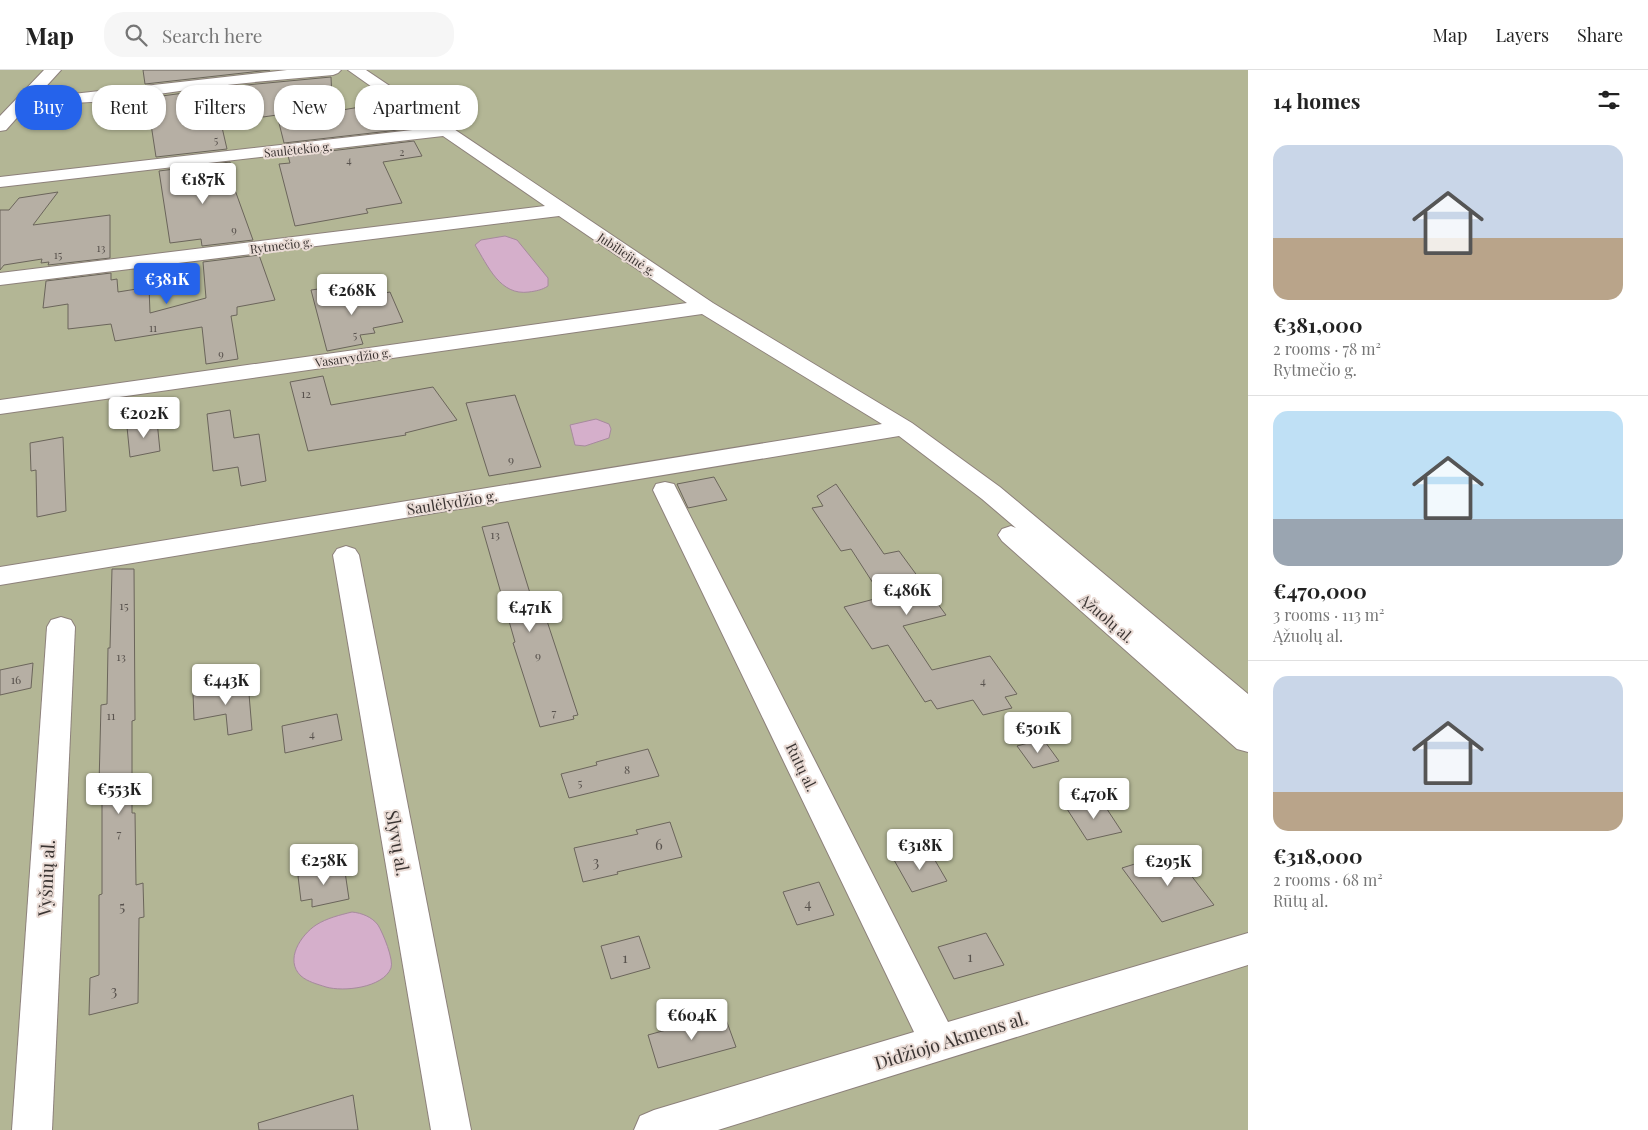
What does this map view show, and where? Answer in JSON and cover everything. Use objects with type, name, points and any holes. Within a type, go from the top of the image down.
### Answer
[{"type":"street","points":[[39,85],[53,70]]},
{"type":"street","points":[[82,99],[204,83],[333,70]]},
{"type":"street","name":"Jubiliejinė g.","points":[[356,70],[706,307],[904,428],[991,493],[1248,711]]},
{"type":"street","points":[[0,126],[15,110]]},
{"type":"street","name":"Saulėtekio g.","points":[[0,182],[448,131]]},
{"type":"street","name":"Rytmečio g.","points":[[0,279],[562,210]]},
{"type":"street","name":"Vasarvydžio g.","points":[[0,407],[706,307]]},
{"type":"street","name":"Saulėlydžio g.","points":[[0,576],[904,428]]},
{"type":"street","name":"Rūtų al.","points":[[665,490],[939,1043]]},
{"type":"street","name":"Ąžuolų al.","points":[[966,496],[1248,740]]},
{"type":"street","name":"Slyvų al.","points":[[346,555],[451,1130]]},
{"type":"street","name":"Vyšnių al.","points":[[32,1130],[61,627]]},
{"type":"street","name":"Didžiojo Akmens al.","points":[[674,1127],[939,1043],[1248,949]]},
{"type":"green space","points":[[0,70],[1248,70],[1248,1130],[0,1130]]},
{"type":"shaded area","points":[[505,236],[517,240],[548,278],[548,286],[537,291],[519,292],[510,289],[496,278],[475,245],[481,240]]},
{"type":"shaded area","points":[[596,419],[609,424],[611,429],[609,438],[585,446],[575,445],[570,425]]},
{"type":"shaded area","points":[[352,912],[363,914],[378,925],[388,946],[392,964],[387,975],[362,987],[342,989],[313,983],[301,976],[296,970],[294,963],[294,955],[300,941],[316,925]]},
{"type":"building","points":[[143,70],[270,70],[145,84]]},
{"type":"building","points":[[331,77],[331,85],[274,85],[274,115],[264,117],[264,85],[247,85]]},
{"type":"building","points":[[176,94],[176,130],[223,130],[227,149],[156,157],[152,130],[166,130],[166,95]]},
{"type":"building","points":[[355,108],[355,130],[398,130],[284,143],[281,130],[345,130],[345,110]]},
{"type":"building","points":[[414,141],[422,156],[383,162],[402,203],[366,209],[368,213],[295,226],[279,164],[290,163],[288,156]]},
{"type":"building","points":[[230,162],[234,178],[231,179],[253,240],[202,246],[201,239],[170,243],[159,171]]},
{"type":"building","points":[[58,192],[33,225],[110,215],[110,258],[48,265],[49,262],[41,263],[42,259],[4,265],[0,270],[0,210],[9,210],[19,198]]},
{"type":"building","points":[[259,255],[275,300],[237,307],[237,315],[231,316],[238,359],[206,364],[202,327],[115,341],[111,324],[68,329],[68,304],[43,308],[46,281],[111,273],[111,280],[117,279],[118,292],[149,287],[150,313],[206,298],[203,262]]},
{"type":"building","points":[[340,286],[344,301],[390,292],[403,322],[373,328],[375,333],[360,335],[363,344],[327,351],[311,290]]},
{"type":"building","points":[[323,376],[331,405],[433,387],[457,420],[405,433],[406,435],[308,451],[290,382]]},
{"type":"building","points":[[515,395],[541,467],[489,476],[466,403]]},
{"type":"building","points":[[230,410],[234,438],[259,434],[266,481],[241,486],[238,467],[213,471],[207,414]]},
{"type":"building","points":[[157,421],[160,451],[130,457],[127,427]]},
{"type":"building","points":[[63,437],[66,511],[37,517],[36,470],[31,471],[30,443]]},
{"type":"building","points":[[714,477],[727,500],[688,508],[677,484]]},
{"type":"building","points":[[836,484],[884,554],[899,551],[946,615],[903,626],[932,670],[990,656],[1017,694],[1005,697],[1012,708],[983,715],[973,700],[937,709],[931,700],[925,702],[888,645],[872,649],[844,607],[882,597],[851,549],[841,551],[812,508],[823,506],[817,496]]},
{"type":"building","points":[[508,522],[538,619],[546,618],[578,715],[573,716],[574,719],[540,727],[513,643],[515,642],[482,527]]},
{"type":"building","points":[[112,569],[134,569],[135,720],[132,721],[132,813],[135,813],[136,885],[143,883],[144,917],[139,918],[138,1003],[89,1015],[90,978],[99,975],[99,895],[102,894],[102,785],[99,785],[101,705],[107,704]]},
{"type":"building","points":[[33,663],[31,688],[0,695],[0,670]]},
{"type":"building","points":[[248,682],[252,730],[228,735],[226,714],[194,720],[193,693]]},
{"type":"building","points":[[337,714],[342,740],[285,753],[282,726]]},
{"type":"building","points":[[1043,739],[1059,761],[1033,768],[1017,746]]},
{"type":"building","points":[[648,749],[659,776],[569,798],[561,774],[597,765],[596,762]]},
{"type":"building","points":[[1101,800],[1122,832],[1087,840],[1067,809]]},
{"type":"building","points":[[670,822],[682,857],[583,882],[574,848],[638,834],[636,830]]},
{"type":"building","points":[[929,850],[947,881],[912,892],[894,860]]},
{"type":"building","points":[[1173,852],[1214,905],[1162,922],[1122,868]]},
{"type":"building","points":[[344,865],[349,899],[312,907],[312,899],[301,901],[298,876]]},
{"type":"building","points":[[819,882],[834,915],[797,925],[783,892]]},
{"type":"building","points":[[986,933],[1004,965],[954,979],[938,947]]},
{"type":"building","points":[[639,936],[650,968],[611,979],[601,946]]},
{"type":"building","points":[[724,1014],[736,1047],[658,1068],[648,1035]]},
{"type":"building","points":[[353,1095],[358,1130],[259,1130],[258,1123]]}]
